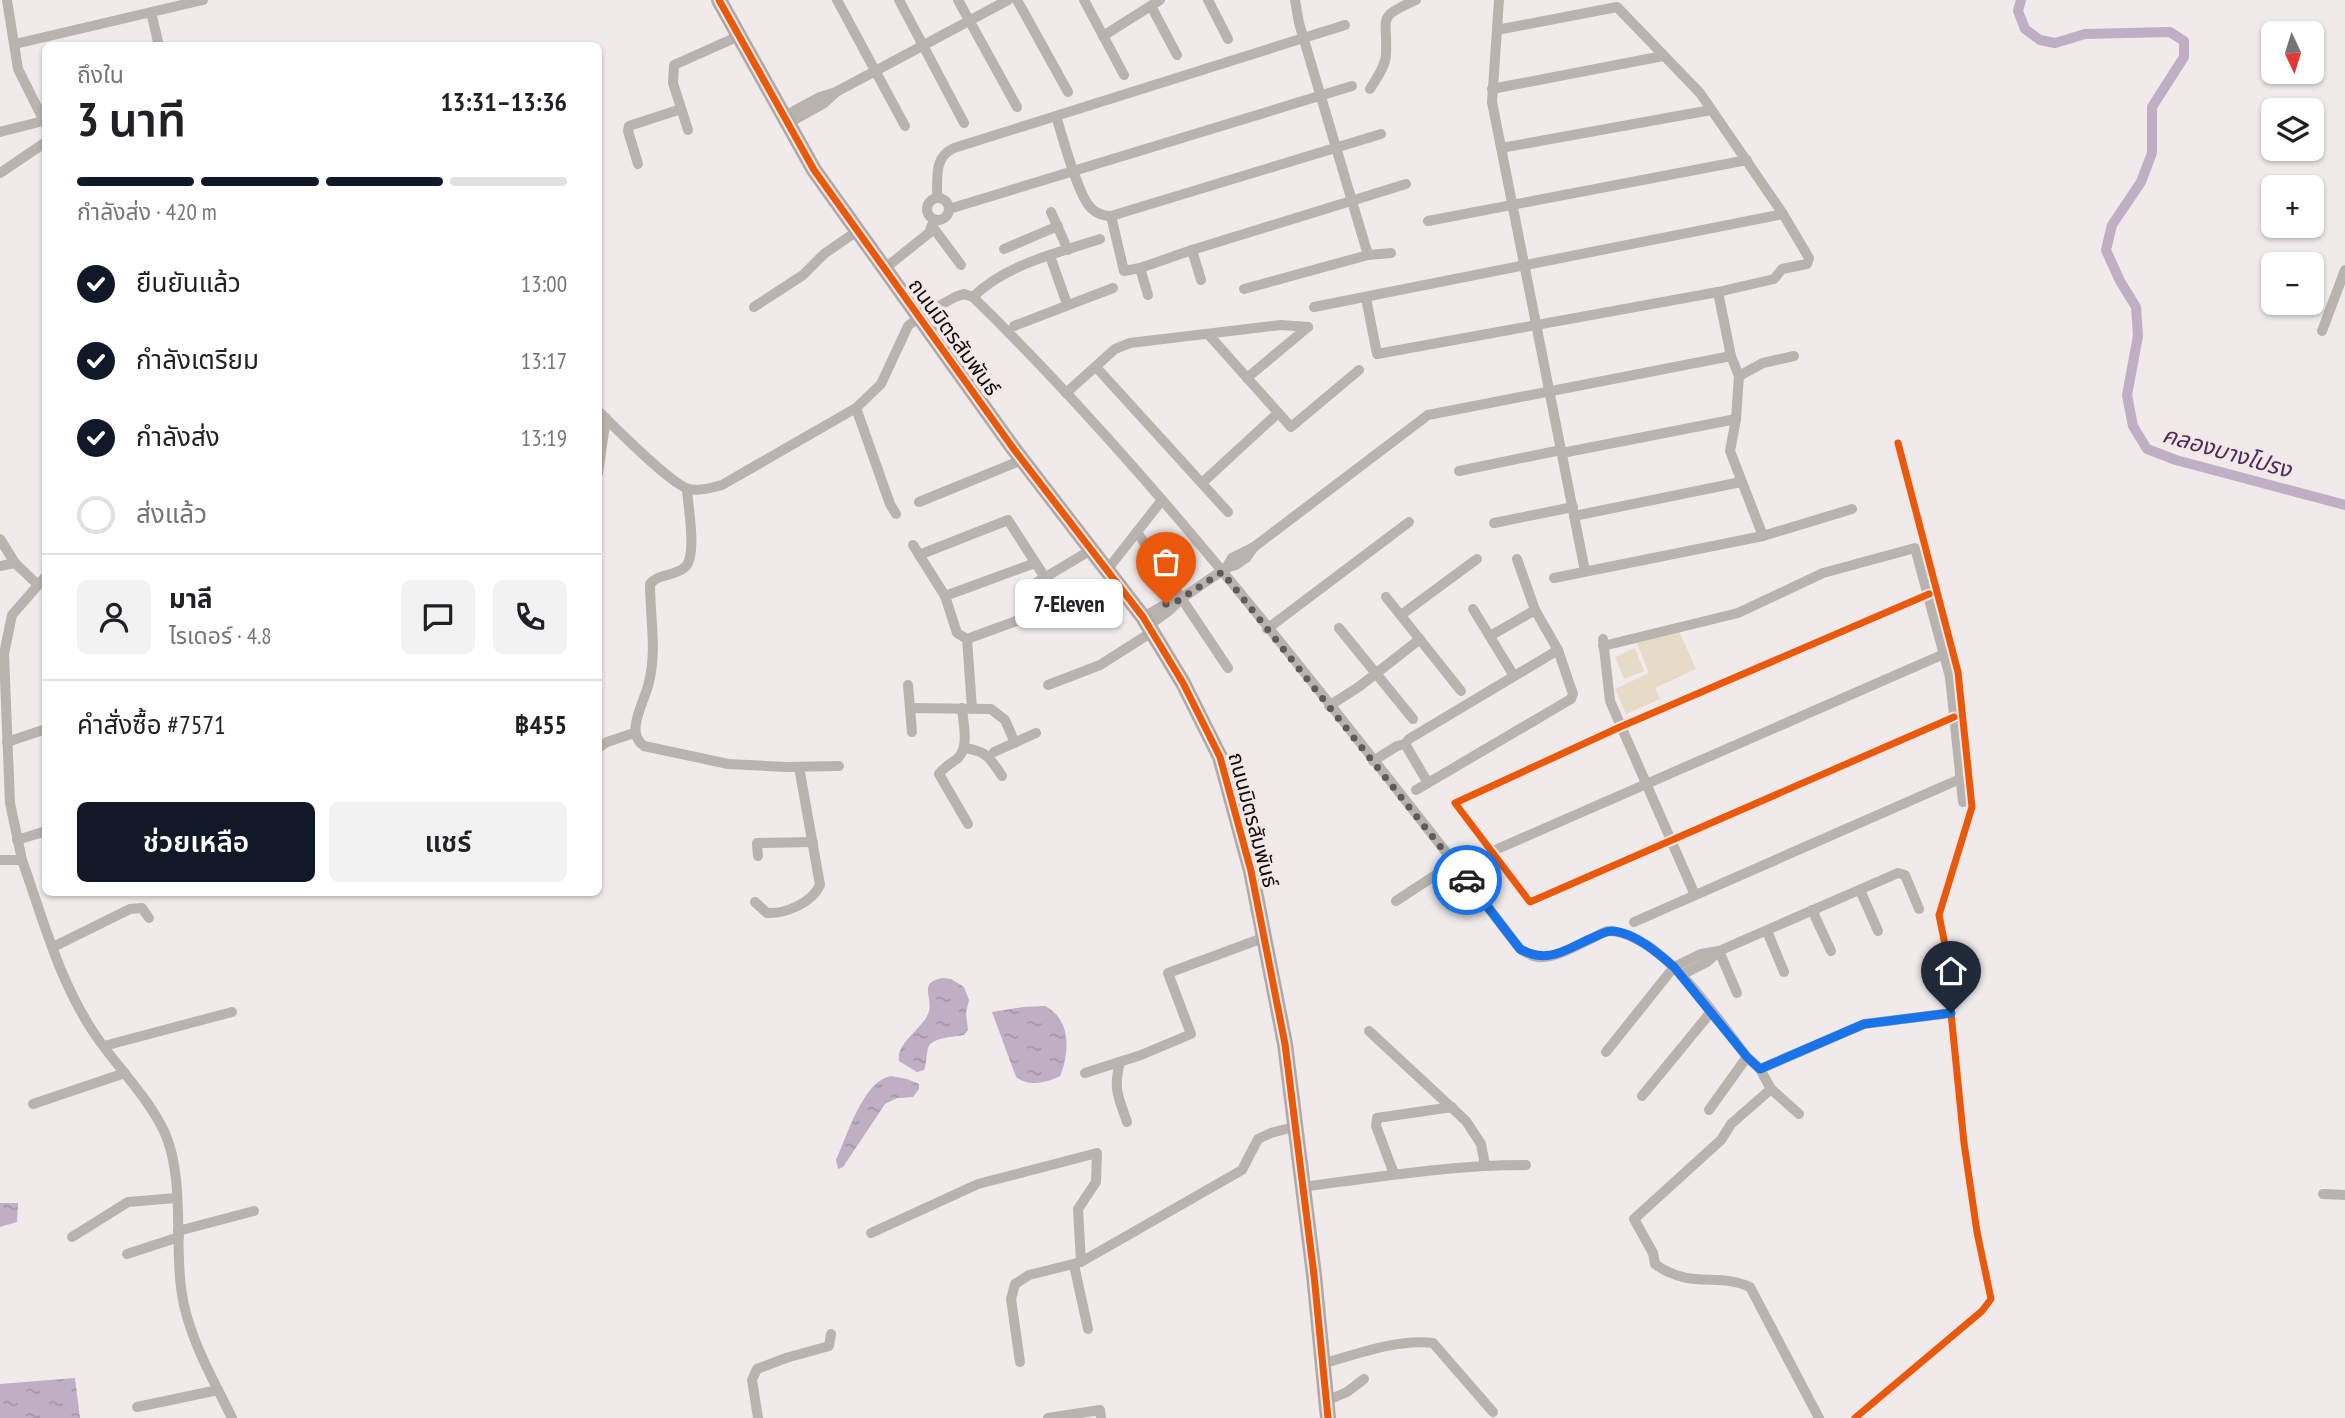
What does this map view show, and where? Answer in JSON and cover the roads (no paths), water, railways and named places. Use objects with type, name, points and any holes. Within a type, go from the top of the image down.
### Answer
[{"type":"street","points":[[7,0],[18,69],[40,103]]},
{"type":"street","points":[[15,44],[203,0]]},
{"type":"street","name":"ถนนมิตรสัมพันธ์","points":[[719,0],[814,170],[1022,460],[1148,625],[1189,694],[1220,757],[1251,871],[1285,1045],[1314,1275],[1328,1418]]},
{"type":"street","points":[[837,0],[905,125]]},
{"type":"street","points":[[899,0],[964,123]]},
{"type":"street","points":[[958,0],[1017,107]]},
{"type":"street","points":[[785,120],[820,97],[836,92],[1008,0]]},
{"type":"street","points":[[1017,0],[1068,92]]},
{"type":"street","points":[[1084,0],[1124,75]]},
{"type":"street","points":[[1208,0],[1228,39]]},
{"type":"street","points":[[1295,0],[1368,255]]},
{"type":"street","points":[[1370,89],[1387,56],[1384,22],[1388,15],[1416,0]]},
{"type":"street","points":[[1499,0],[1492,102],[1585,571]]},
{"type":"street","points":[[1103,36],[1156,3],[1177,55]]},
{"type":"street","points":[[1366,298],[1377,354],[1718,292],[1774,279],[1782,269],[1807,264],[1809,258],[1783,214],[1700,93],[1616,7],[1497,30]]},
{"type":"street","points":[[151,12],[158,42]]},
{"type":"street","points":[[937,198],[938,163],[946,151],[1345,25]]},
{"type":"street","points":[[688,130],[673,83],[674,65],[739,36]]},
{"type":"street","points":[[1492,89],[1663,56]]},
{"type":"street","points":[[881,266],[925,228],[945,218],[949,209],[1352,86]]},
{"type":"street","points":[[638,164],[628,131],[629,126],[681,109]]},
{"type":"street","points":[[1501,148],[1711,110]]},
{"type":"street","points":[[1056,116],[1073,172],[1088,205],[1103,215],[1111,216],[1381,134]]},
{"type":"street","points":[[0,132],[42,123]]},
{"type":"street","points":[[0,173],[42,145]]},
{"type":"street","points":[[1428,221],[1747,160]]},
{"type":"street","points":[[1111,216],[1124,271],[1406,184]]},
{"type":"street","points":[[949,209],[944,200],[937,198],[930,201],[927,208],[933,223],[961,265]]},
{"type":"street","points":[[1051,212],[1068,250]]},
{"type":"street","points":[[1314,307],[1783,214]]},
{"type":"street","points":[[1004,249],[1058,226]]},
{"type":"street","points":[[754,307],[803,275],[824,254],[857,231]]},
{"type":"street","points":[[973,297],[983,287],[1017,268],[1100,239]]},
{"type":"street","points":[[1192,250],[1201,280]]},
{"type":"street","points":[[1244,289],[1368,255],[1391,253]]},
{"type":"street","points":[[1050,256],[1067,304]]},
{"type":"street","points":[[1140,268],[1147,295]]},
{"type":"street","points":[[2322,331],[2345,270]]},
{"type":"street","points":[[1014,326],[1113,288]]},
{"type":"street","points":[[1718,292],[1731,356],[1739,376],[1730,452],[1763,536]]},
{"type":"street","points":[[602,415],[670,478],[687,489],[706,489],[722,485],[856,408],[881,384],[908,326],[956,297],[964,294],[973,297],[1026,349],[1224,570],[1267,629],[1520,949],[1531,956],[1553,955],[1607,931],[1616,931],[1636,940],[1678,971],[1747,1057],[1760,1069],[1771,1089],[1799,1114]]},
{"type":"street","points":[[1066,393],[1115,349],[1130,343],[1280,325],[1308,327],[1247,378]]},
{"type":"street","points":[[1208,334],[1291,427],[1359,370]]},
{"type":"street","points":[[1048,685],[1100,665],[1148,625],[1166,604],[1179,600],[1224,570],[1237,565],[1255,547],[1428,415],[1731,356]]},
{"type":"street","points":[[1739,376],[1763,363],[1794,356]]},
{"type":"street","points":[[1096,366],[1228,512]]},
{"type":"street","points":[[856,408],[896,514]]},
{"type":"street","points":[[1202,483],[1278,412]]},
{"type":"street","points":[[1459,471],[1736,419]]},
{"type":"street","points":[[1855,1418],[1982,1311],[1991,1298],[1970,1188],[1951,1013],[1949,965],[1939,915],[1972,807],[1958,672],[1898,443]]},
{"type":"street","points":[[919,502],[1022,460]]},
{"type":"street","points":[[1494,523],[1741,482]]},
{"type":"street","points":[[687,489],[692,556],[683,569],[656,578],[650,584],[651,677],[634,733],[636,741],[644,746],[728,764],[839,766]]},
{"type":"street","points":[[1107,570],[1162,500]]},
{"type":"street","points":[[1554,578],[1763,536],[1852,509]]},
{"type":"street","points":[[967,639],[957,633],[944,596],[916,550],[1008,520],[1046,579]]},
{"type":"street","points":[[1267,629],[1409,522]]},
{"type":"street","points":[[1138,532],[1179,600],[1228,668]]},
{"type":"street","points":[[0,539],[15,563],[41,580],[12,615],[4,654],[10,803],[22,860],[69,990],[104,1046],[142,1095],[164,1132],[173,1161],[184,1304],[196,1342],[232,1418]]},
{"type":"street","points":[[1695,895],[1610,701],[1603,643],[1738,613],[1823,573],[1915,548],[1950,677],[1963,802]]},
{"type":"street","points":[[967,639],[1038,613],[1039,608],[1031,589],[1034,584],[1091,550]]},
{"type":"street","points":[[1401,615],[1477,559]]},
{"type":"street","points":[[1416,790],[1571,699],[1572,688],[1558,650],[1535,610],[1517,559]]},
{"type":"street","points":[[0,566],[15,563]]},
{"type":"street","points":[[944,596],[1035,563]]},
{"type":"street","points":[[1929,594],[1620,727],[1455,803],[1530,902],[1954,717]]},
{"type":"street","points":[[1387,597],[1461,691]]},
{"type":"street","points":[[1473,609],[1514,676]]},
{"type":"street","points":[[1490,636],[1535,610]]},
{"type":"street","points":[[1339,628],[1413,719]]},
{"type":"street","points":[[967,639],[964,748],[958,758],[946,765],[939,774],[968,824]]},
{"type":"street","points":[[1331,708],[1353,694],[1360,685],[1420,639]]},
{"type":"street","points":[[1375,763],[1409,739],[1558,650]]},
{"type":"street","points":[[1396,901],[1460,870],[1486,854],[1944,654]]},
{"type":"street","points":[[908,685],[912,732]]},
{"type":"street","points":[[910,708],[990,709],[999,714],[1015,743]]},
{"type":"street","points":[[7,742],[42,730]]},
{"type":"street","points":[[602,745],[634,733]]},
{"type":"street","points":[[994,752],[1036,733]]},
{"type":"street","points":[[1405,744],[1428,783]]},
{"type":"street","points":[[964,748],[978,750],[988,756],[1002,776]]},
{"type":"street","points":[[754,902],[761,910],[772,913],[811,898],[820,886],[799,767]]},
{"type":"street","points":[[1634,922],[1960,779]]},
{"type":"street","points":[[17,840],[42,832]]},
{"type":"street","points":[[758,856],[757,843],[813,842]]},
{"type":"street","points":[[0,860],[22,860]]},
{"type":"street","points":[[1606,1052],[1678,971],[1701,954],[1719,951],[1898,873],[1905,874],[1919,909]]},
{"type":"street","points":[[1860,890],[1878,931]]},
{"type":"street","points":[[53,947],[130,909],[142,908],[149,918]]},
{"type":"street","points":[[1812,910],[1831,951]]},
{"type":"street","points":[[1766,931],[1784,972]]},
{"type":"street","points":[[1085,1073],[1191,1034],[1168,973],[1263,939]]},
{"type":"street","points":[[1719,951],[1737,993]]},
{"type":"street","points":[[104,1046],[232,1012]]},
{"type":"street","points":[[1642,1096],[1712,1012]]},
{"type":"street","points":[[1760,1069],[1864,1024],[1951,1013]]},
{"type":"street","points":[[1369,1031],[1466,1121],[1479,1140],[1485,1166]]},
{"type":"street","points":[[1709,1110],[1747,1057]]},
{"type":"street","points":[[1120,1062],[1115,1090],[1127,1122]]},
{"type":"street","points":[[33,1104],[125,1073]]},
{"type":"street","points":[[1771,1089],[1731,1124],[1721,1140],[1634,1219],[1653,1253],[1655,1264],[1670,1275],[1692,1280],[1740,1282],[1750,1287],[1819,1418]]},
{"type":"street","points":[[1394,1174],[1376,1126],[1377,1118],[1452,1107]]},
{"type":"street","points":[[1020,1362],[1011,1299],[1015,1284],[1029,1275],[1077,1264],[1242,1170],[1258,1139],[1294,1127]]},
{"type":"street","points":[[872,1233],[978,1184],[1097,1153],[1096,1182],[1078,1209],[1077,1264],[1088,1329]]},
{"type":"street","points":[[1302,1187],[1394,1174],[1526,1165]]},
{"type":"street","points":[[2323,1194],[2345,1195]]},
{"type":"street","points":[[72,1237],[128,1202],[176,1198]]},
{"type":"street","points":[[127,1254],[178,1234],[254,1211]]},
{"type":"street","points":[[758,1418],[752,1380],[757,1369],[829,1346],[831,1334]]},
{"type":"street","points":[[1322,1364],[1390,1346],[1433,1343],[1493,1412]]},
{"type":"street","points":[[1326,1401],[1347,1392],[1364,1379]]},
{"type":"street","points":[[137,1408],[218,1390]]},
{"type":"street","points":[[1048,1418],[1100,1410],[1101,1418]]},
{"type":"water","points":[[943,978],[951,979],[964,987],[969,1000],[966,1013],[968,1030],[964,1035],[930,1044],[924,1070],[917,1072],[899,1061],[899,1054],[905,1042],[928,1014],[930,983]]},
{"type":"water","points":[[1045,1006],[1054,1012],[1064,1028],[1066,1057],[1060,1076],[1038,1083],[1026,1082],[1016,1077],[992,1012]]},
{"type":"water","points":[[891,1076],[919,1084],[919,1089],[913,1097],[897,1098],[885,1104],[843,1167],[838,1169],[836,1160],[864,1098],[881,1080]]},
{"type":"water","points":[[0,1203],[18,1203],[17,1222],[0,1227]]},
{"type":"water","points":[[75,1378],[80,1418],[0,1418],[0,1384]]},
{"type":"waterway","name":"คลองบางโปรง","points":[[2021,0],[2018,11],[2025,29],[2040,40],[2055,43],[2085,34],[2170,32],[2184,41],[2184,57],[2152,107],[2152,153],[2141,182],[2112,225],[2106,250],[2136,307],[2138,336],[2127,395],[2133,426],[2147,449],[2176,460],[2345,505]]},
{"type":"place","name":"7-Eleven","points":[[1166,604]]}]
